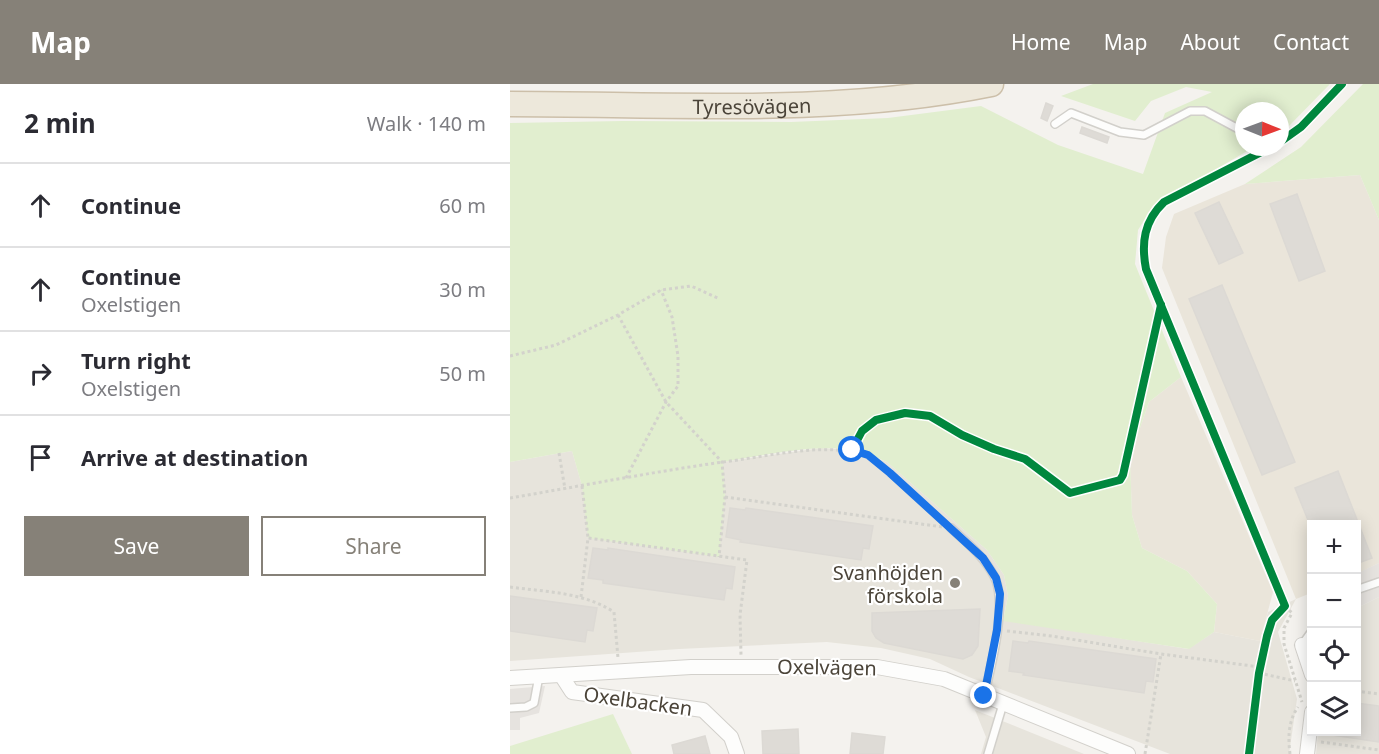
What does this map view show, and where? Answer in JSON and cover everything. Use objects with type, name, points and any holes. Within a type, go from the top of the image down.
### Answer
[{"type":"highway","name":"Tyresövägen","points":[[510,104],[799,105],[923,96],[991,84]]},
{"type":"street","points":[[1302,645],[1307,672]]},
{"type":"street","name":"Oxelvägen","points":[[510,678],[741,666],[877,667],[944,679],[1128,754]]},
{"type":"street","name":"Oxelbacken","points":[[561,675],[572,692],[703,710],[731,737],[737,754]]},
{"type":"lane","points":[[1055,124],[1071,113],[1120,132],[1144,135],[1190,111],[1205,111],[1235,127]]},
{"type":"lane","points":[[951,528],[983,558],[996,578],[1000,594],[997,630],[984,696]]},
{"type":"lane","points":[[1361,588],[1379,582]]},
{"type":"lane","points":[[1302,645],[1307,637]]},
{"type":"lane","points":[[510,708],[534,704],[539,676]]},
{"type":"lane","points":[[988,754],[1004,704]]},
{"type":"path","points":[[510,356],[556,345],[618,315],[661,290],[691,286],[720,299]]},
{"type":"path","points":[[626,478],[666,402],[678,386],[678,356],[672,317],[661,290]]},
{"type":"path","points":[[618,315],[666,402],[722,462],[725,497],[719,556]]},
{"type":"path","points":[[852,450],[857,441]]},
{"type":"path","points":[[510,498],[722,462],[821,448],[852,450],[868,455],[951,528]]},
{"type":"path","points":[[559,453],[565,489]]},
{"type":"path","points":[[581,597],[588,538],[582,486]]},
{"type":"path","points":[[725,497],[951,528]]},
{"type":"path","points":[[588,538],[747,560],[741,615],[741,666]]},
{"type":"path","points":[[510,587],[581,597],[599,603],[614,612],[619,672]]},
{"type":"path","points":[[1285,606],[1292,613],[1284,628],[1284,644],[1302,702],[1292,716],[1288,740],[1290,754]]},
{"type":"path","points":[[997,630],[1052,636],[1260,668]]},
{"type":"path","points":[[1145,754],[1161,654]]},
{"type":"path","points":[[1259,673],[1296,681],[1307,678]]},
{"type":"path","points":[[1361,692],[1379,694]]},
{"type":"path","points":[[1307,747],[1379,750]]},
{"type":"shaded area","points":[[1360,175],[1379,220],[1379,563],[1361,572],[1361,520],[1307,520],[1307,595],[1296,599],[1162,268],[1166,237],[1174,214],[1245,184]]},
{"type":"shaded area","points":[[1181,377],[1273,592],[1260,641],[1214,632],[1217,604],[1187,571],[1142,548],[1132,515],[1130,457],[1149,402]]},
{"type":"shaded area","points":[[821,448],[852,450],[887,462],[987,550],[1004,575],[1008,596],[1003,620],[1188,649],[1214,632],[1260,641],[1268,612],[1296,599],[1278,632],[1297,699],[1289,754],[1170,754],[969,677],[930,659],[881,648],[827,642],[679,649],[510,661],[510,462],[572,451],[582,486],[725,497],[722,462]]},
{"type":"shaded area","points":[[1379,563],[1379,597],[1361,606],[1361,574],[1361,572]]},
{"type":"shaded area","points":[[1379,597],[1379,754],[1316,754],[1318,736],[1361,736],[1361,606]]},
{"type":"shaded area","points":[[545,686],[539,713],[520,718],[520,730],[510,730],[510,689]]},
{"type":"shaded area","points":[[975,710],[1084,754],[981,754],[986,737]]},
{"type":"green space","points":[[1093,84],[1330,84],[1289,126],[1289,102],[1235,102],[1235,156],[1239,156],[1153,206],[1138,230],[1135,264],[1181,377],[1149,402],[1130,457],[1132,515],[1142,548],[1187,571],[1217,604],[1214,632],[1189,649],[1003,621],[1008,596],[1004,575],[987,550],[887,462],[861,452],[820,448],[723,462],[725,497],[719,557],[588,538],[582,486],[572,451],[510,462],[510,123],[791,122],[888,118],[981,106],[1058,145],[1143,174],[1165,113],[1212,92],[1186,87],[1151,101],[1135,121],[1061,96]]},
{"type":"green space","points":[[1363,84],[1379,84],[1379,220],[1360,175],[1245,184],[1301,147]]},
{"type":"green space","points":[[613,714],[632,754],[510,754],[510,746]]},
{"type":"building","points":[[1046,103],[1053,106],[1047,121],[1041,118]]},
{"type":"building","points":[[1082,127],[1109,137],[1107,143],[1080,133]]},
{"type":"building","points":[[1297,194],[1325,271],[1299,281],[1270,204]]},
{"type":"building","points":[[1219,202],[1243,253],[1219,264],[1195,213]]},
{"type":"building","points":[[1222,285],[1295,462],[1262,475],[1189,299]]},
{"type":"building","points":[[1338,471],[1357,520],[1308,520],[1295,488]]},
{"type":"building","points":[[730,508],[745,510],[746,508],[873,526],[869,549],[863,548],[861,560],[740,542],[741,540],[726,537]]},
{"type":"building","points":[[1361,530],[1372,558],[1361,562]]},
{"type":"building","points":[[593,548],[608,550],[608,548],[735,567],[732,589],[726,588],[724,600],[603,583],[603,580],[588,578]]},
{"type":"building","points":[[510,596],[597,608],[593,631],[587,630],[585,642],[510,631]]},
{"type":"building","points":[[980,609],[978,646],[972,655],[963,659],[884,643],[876,638],[872,631],[872,613]]},
{"type":"building","points":[[1013,641],[1028,643],[1029,641],[1156,659],[1153,682],[1146,681],[1144,693],[1009,671]]},
{"type":"building","points":[[1361,704],[1379,706],[1379,742],[1339,736],[1361,736]]},
{"type":"building","points":[[798,729],[799,754],[763,754],[762,731]]},
{"type":"building","points":[[852,733],[885,737],[883,754],[850,754]]},
{"type":"building","points":[[705,736],[710,754],[674,754],[672,745]]},
{"type":"cycle path","points":[[1289,136],[1301,127],[1342,84]]},
{"type":"cycle path","points":[[1249,754],[1259,673],[1267,636],[1272,620],[1285,606],[1146,269],[1144,241],[1152,217],[1164,202],[1253,156]]},
{"type":"cycle path","points":[[852,450],[862,431],[876,420],[905,413],[930,416],[962,435],[1025,459],[1070,493],[1120,480],[1161,305]]},
{"type":"place","name":"Svanhöjden förskola","points":[[955,583]]},
{"type":"route","points":[[852,450],[868,455],[890,473],[983,558],[996,578],[1000,594],[997,630],[984,696]]}]
